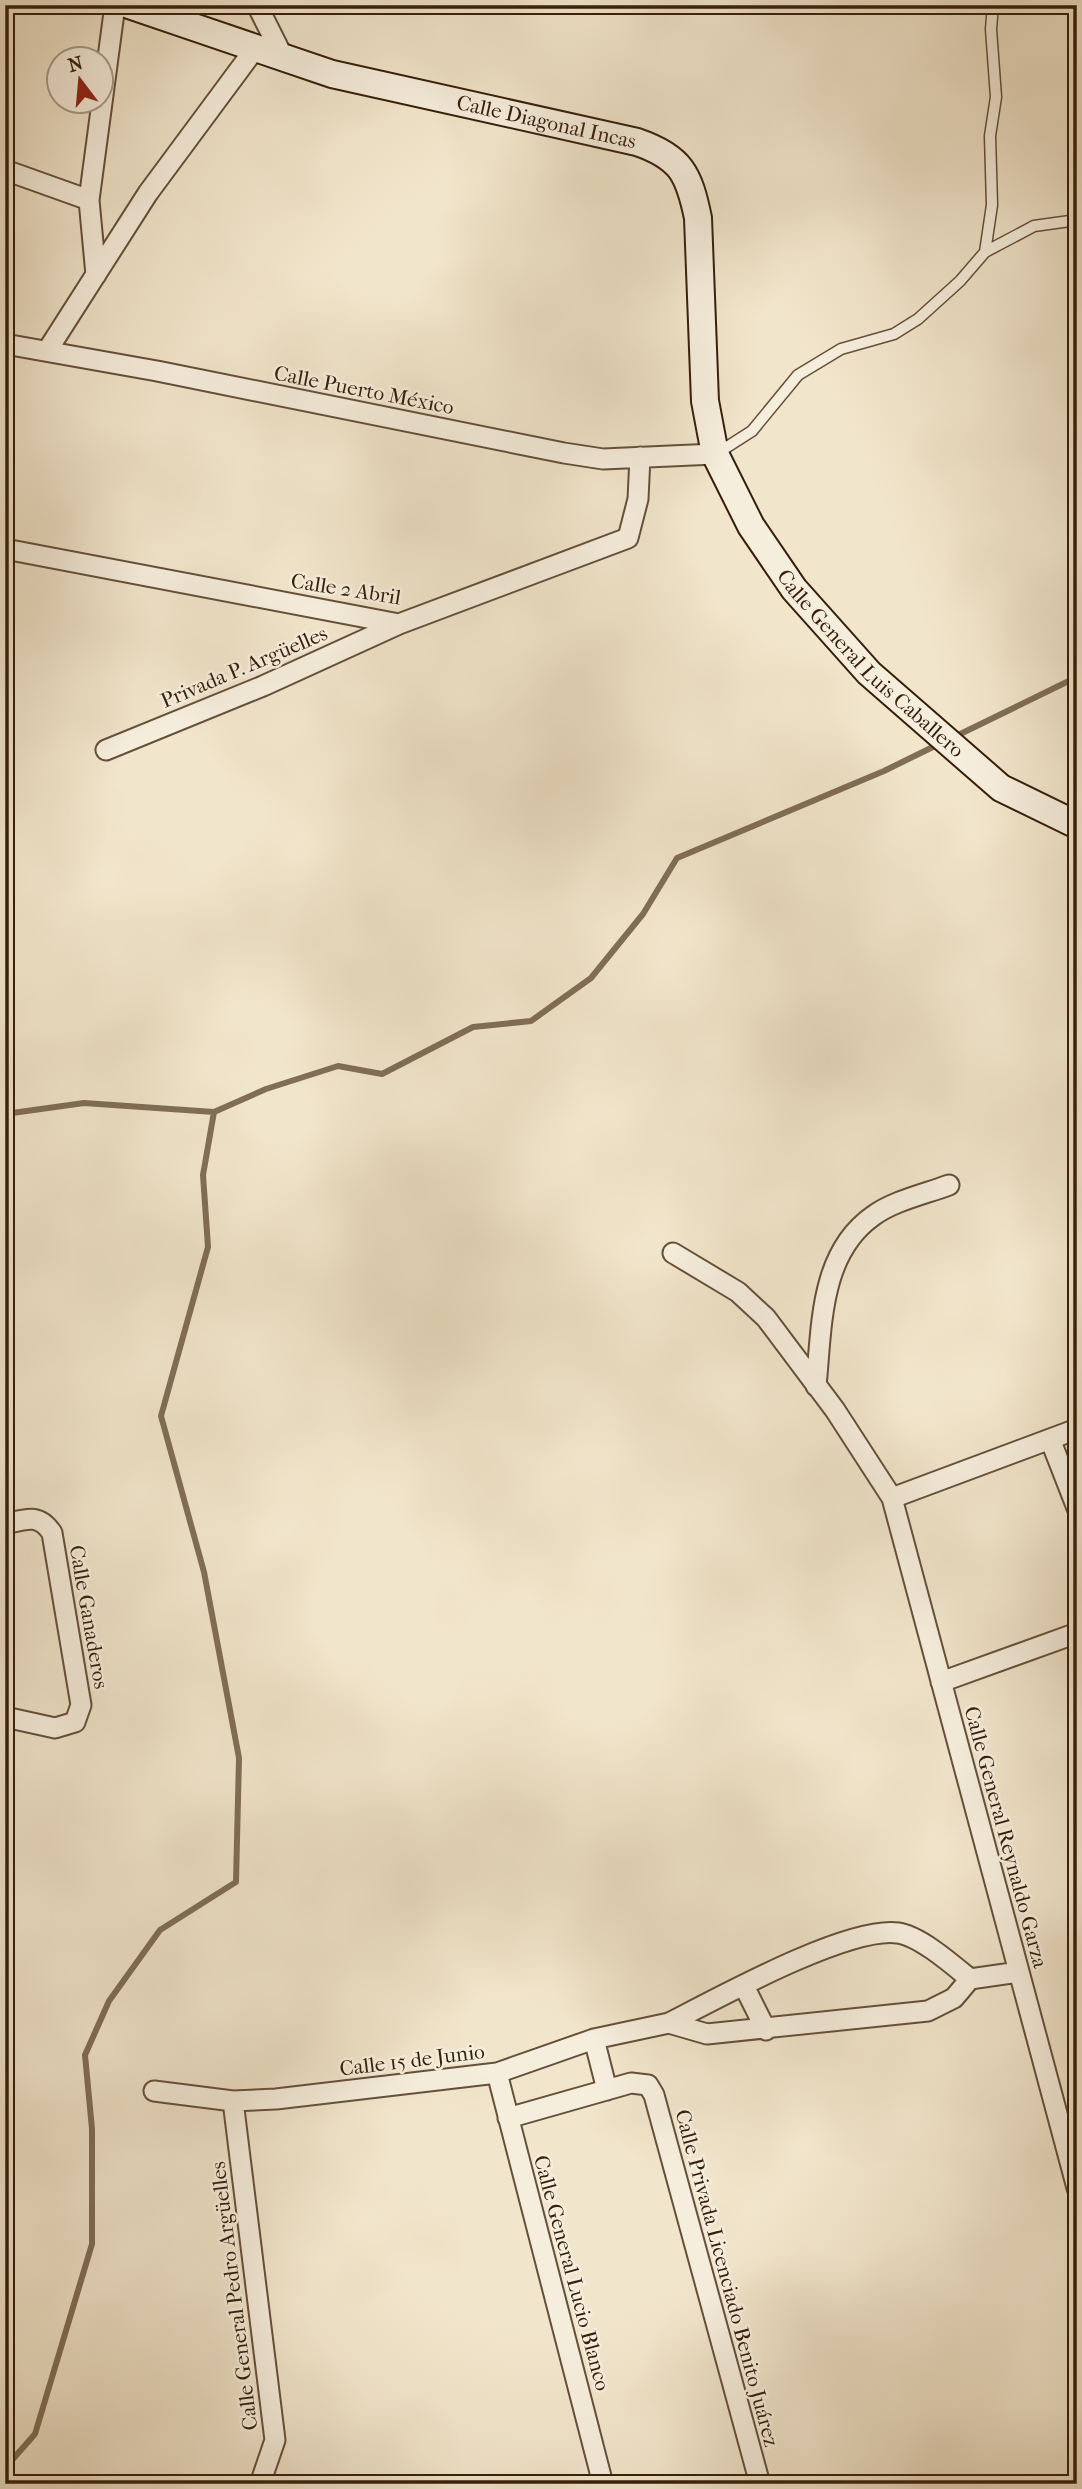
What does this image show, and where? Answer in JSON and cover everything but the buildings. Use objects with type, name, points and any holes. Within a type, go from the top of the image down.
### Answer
[{"type":"street","points":[[96,275],[89,200],[115,5]]},
{"type":"street","name":"Calle Diagonal Incas","points":[[129,5],[285,61],[402,91],[637,142],[660,150],[675,160],[692,193],[698,218],[705,401],[715,454]]},
{"type":"street","points":[[257,5],[285,61]]},
{"type":"street","points":[[47,351],[148,193],[254,50]]},
{"type":"street","points":[[5,170],[89,200]]},
{"type":"street","name":"Calle Puerto México","points":[[5,344],[564,453],[603,459],[715,454]]},
{"type":"street","name":"Calle General Luis Caballero","points":[[715,454],[751,526],[794,589],[869,673],[1001,788],[1077,825]]},
{"type":"street","name":"Calle 2 Abril","points":[[5,549],[400,624],[628,538],[638,499],[640,457]]},
{"type":"street","name":"Privada P. Argüelles","points":[[106,751],[263,686],[400,624]]},
{"type":"street","points":[[816,1385],[827,1282],[850,1240],[873,1216],[948,1185]]},
{"type":"street","name":"Calle General Reynaldo Garza","points":[[673,1253],[738,1292],[766,1318],[816,1385],[892,1498],[1019,1972],[1070,2138],[1077,2188]]},
{"type":"street","points":[[892,1498],[1077,1429]]},
{"type":"street","points":[[1050,1439],[1077,1508]]},
{"type":"street","name":"Calle Ganaderos","points":[[5,1524],[33,1517],[44,1521],[52,1533],[81,1687],[81,1705],[75,1723],[55,1728],[5,1717]]},
{"type":"street","points":[[941,1682],[1077,1633]]},
{"type":"street","name":"Calle 15 de Junio","points":[[153,2091],[233,2101],[496,2073],[594,2039],[669,2023],[850,1938],[899,1933],[938,1953],[970,1979],[954,1998],[928,2011],[707,2035],[669,2023]]},
{"type":"street","points":[[970,1979],[1019,1972]]},
{"type":"street","points":[[744,1986],[766,2030]]},
{"type":"street","points":[[508,2118],[607,2090],[594,2039]]},
{"type":"street","name":"Calle General Lucio Blanco","points":[[496,2073],[603,2484]]},
{"type":"street","name":"Calle Privada Licenciado Benito Juárez","points":[[607,2090],[631,2083],[648,2085],[654,2095],[760,2484]]},
{"type":"street","name":"Calle General Pedro Argüelles","points":[[233,2101],[275,2440],[260,2484]]},
{"type":"lane","points":[[985,252],[992,205],[990,136],[996,97],[990,29],[993,5]]},
{"type":"lane","points":[[715,454],[752,431],[798,375],[841,349],[894,334],[918,319],[960,281],[985,252],[1034,226],[1077,220]]},
{"type":"waterway","points":[[952,738],[1077,677]]},
{"type":"waterway","points":[[5,2468],[35,2434],[92,2244],[92,2129],[85,2055],[109,2001],[160,1930],[236,1882],[239,1758],[204,1572],[161,1416],[208,1247],[203,1175],[214,1112],[266,1089],[338,1066],[382,1074],[473,1027],[531,1021],[591,978],[643,914],[677,858],[884,771],[939,744]]},
{"type":"waterway","points":[[5,1114],[84,1103],[214,1112]]}]
